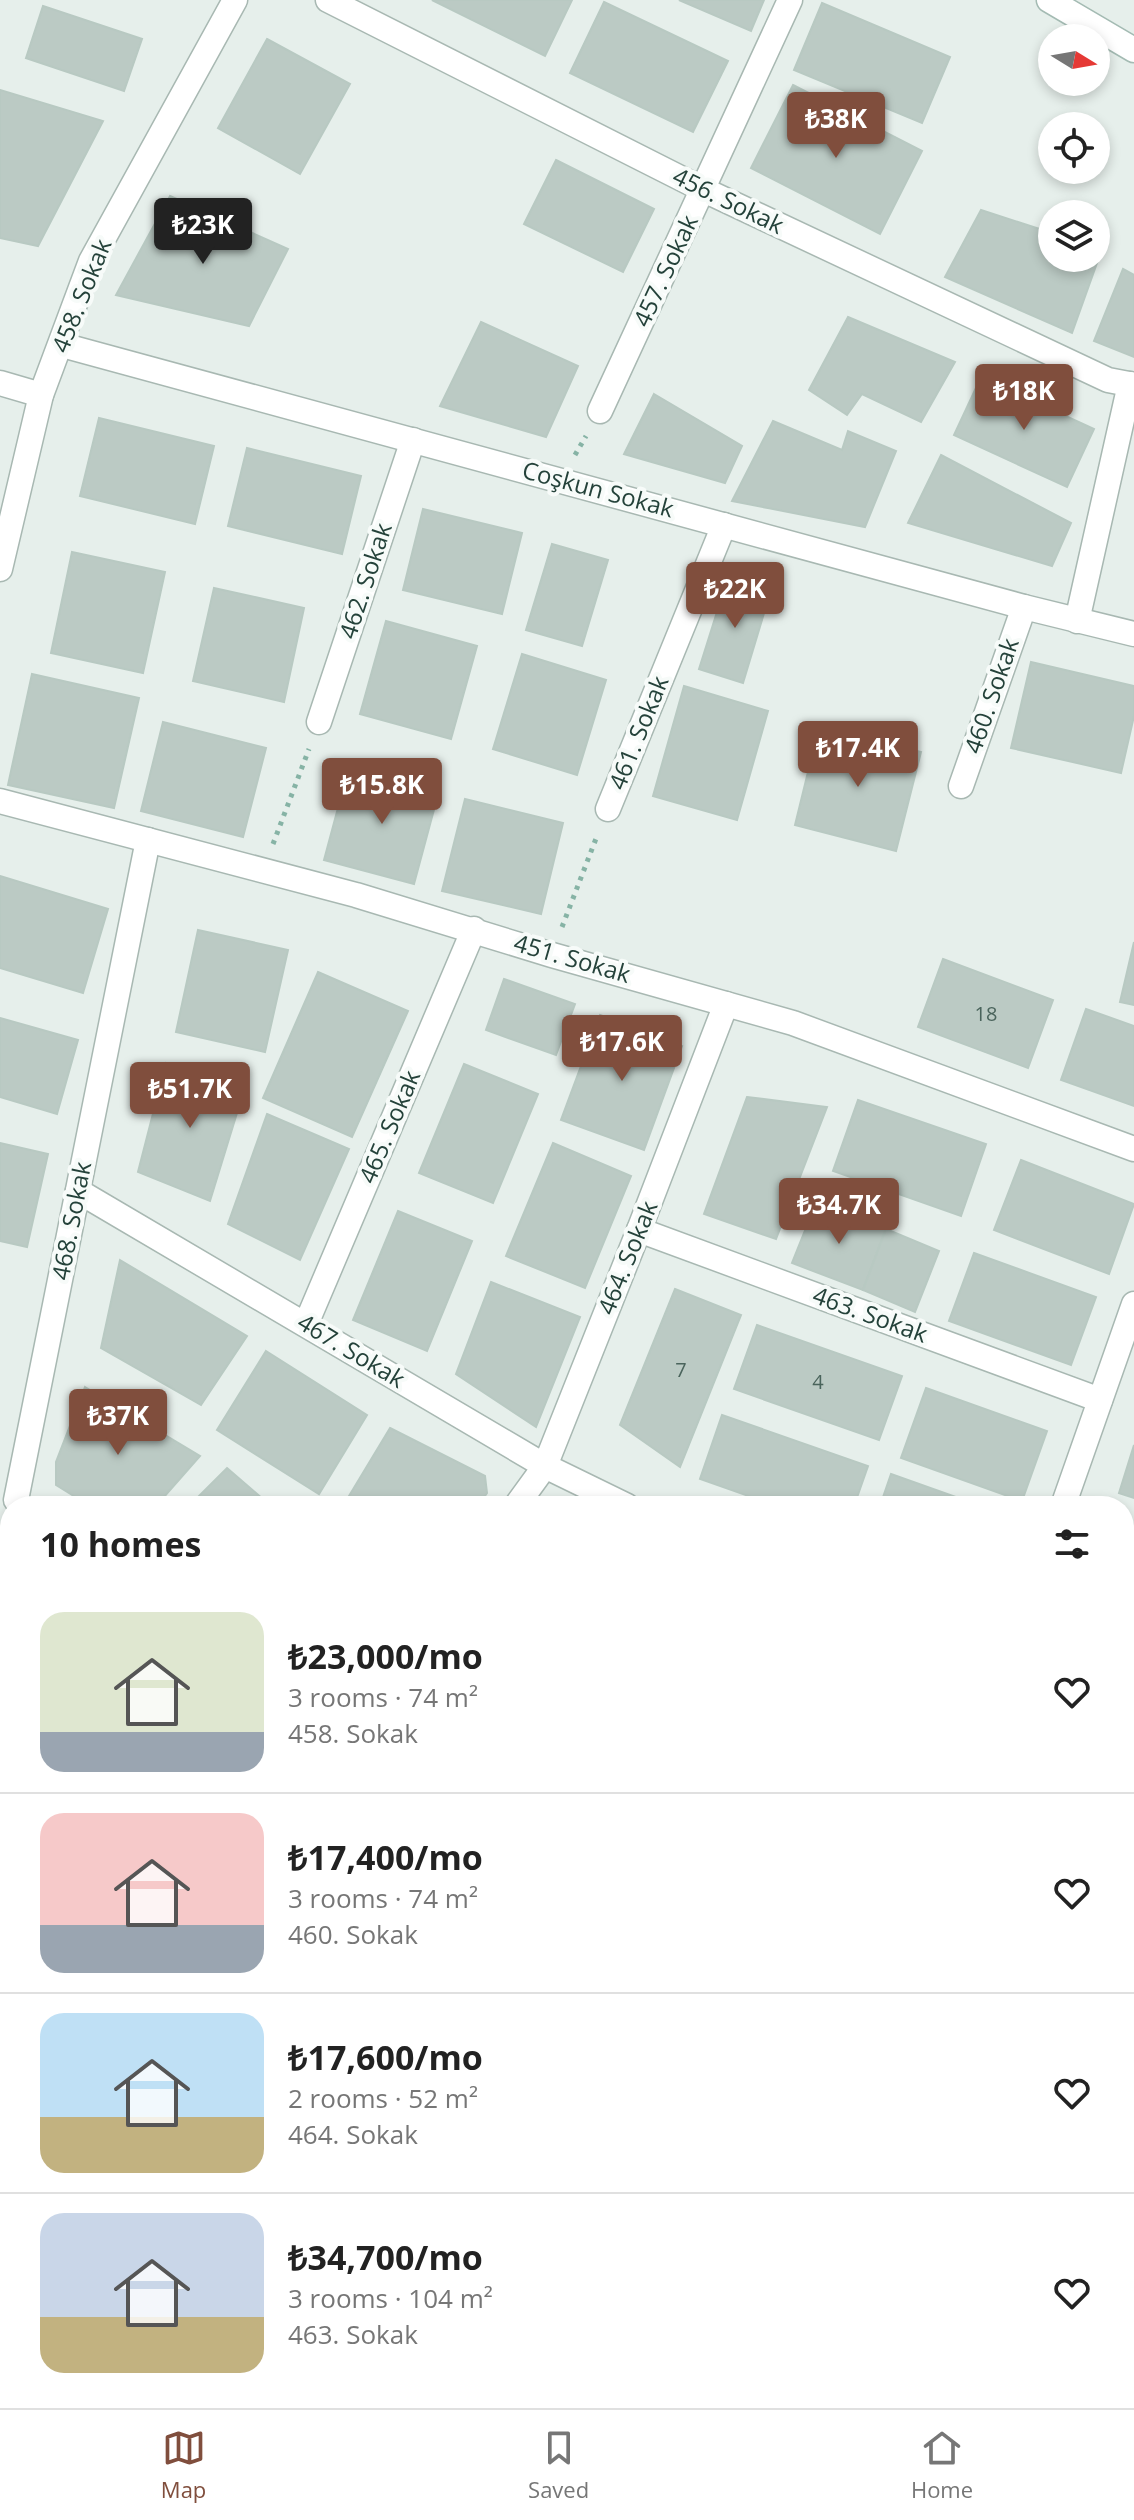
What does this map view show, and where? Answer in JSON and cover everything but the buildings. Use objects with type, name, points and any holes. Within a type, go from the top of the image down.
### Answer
[{"type":"street","name":"458. Sokak","points":[[0,569],[41,395],[91,261],[235,0]]},
{"type":"street","name":"456. Sokak","points":[[328,0],[704,190],[1108,380],[1132,385]]},
{"type":"street","name":"457. Sokak","points":[[600,411],[790,0]]},
{"type":"street","points":[[1049,0],[1134,50]]},
{"type":"street","name":"Coşkun Sokak","points":[[62,345],[1024,607],[1134,634]]},
{"type":"street","points":[[0,383],[41,395]]},
{"type":"street","points":[[1077,621],[1132,385]]},
{"type":"street","name":"462. Sokak","points":[[319,722],[413,440]]},
{"type":"street","name":"461. Sokak","points":[[608,809],[724,525]]},
{"type":"street","name":"460. Sokak","points":[[961,786],[1024,607]]},
{"type":"street","name":"451. Sokak","points":[[0,801],[474,929],[552,955],[793,1023],[1134,1149]]},
{"type":"street","name":"468. Sokak","points":[[17,1496],[148,840]]},
{"type":"street","name":"465. Sokak","points":[[306,1324],[474,929]]},
{"type":"street","name":"464. Sokak","points":[[523,1496],[545,1466],[726,1004]]},
{"type":"street","name":"467. Sokak","points":[[78,1191],[545,1466],[606,1496]]},
{"type":"street","name":"463. Sokak","points":[[639,1230],[1100,1400]]},
{"type":"street","points":[[1066,1496],[1134,1304]]},
{"type":"path","points":[[560,480],[600,411]]},
{"type":"path","points":[[263,870],[319,722]]},
{"type":"path","points":[[552,955],[608,809]]}]
